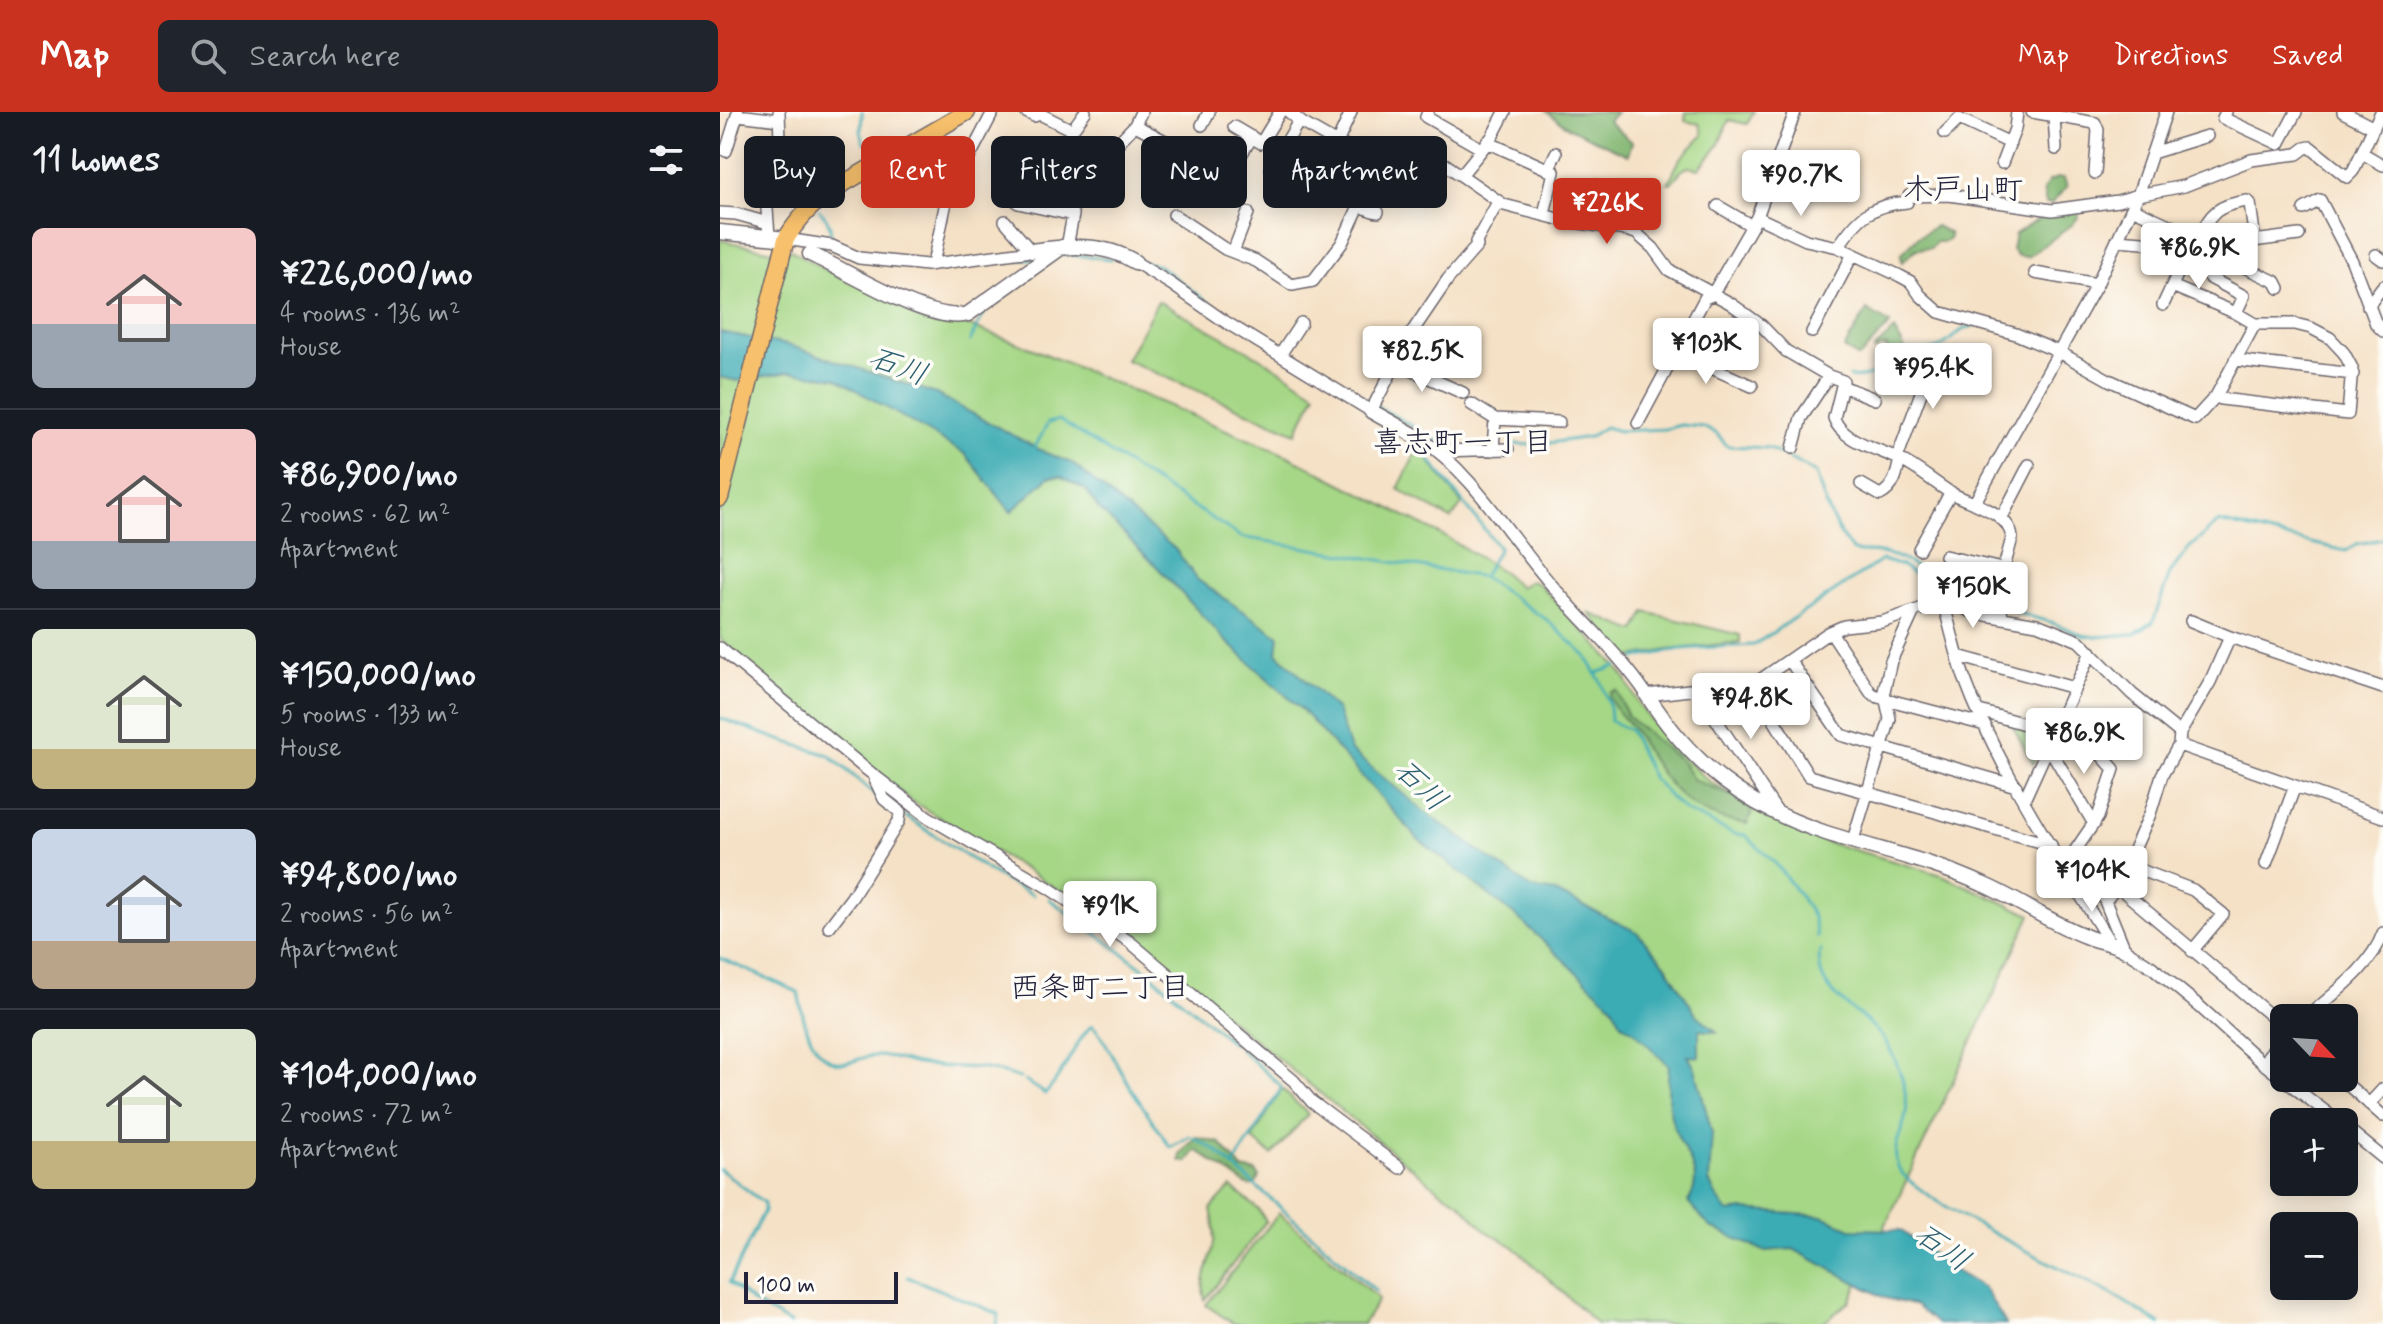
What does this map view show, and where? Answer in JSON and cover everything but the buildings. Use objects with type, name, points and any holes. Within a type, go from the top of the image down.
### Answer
[{"type":"main road","points":[[720,498],[786,242],[803,215],[827,193],[967,112]]},
{"type":"street","points":[[933,264],[946,202],[993,112]]},
{"type":"street","points":[[1026,112],[1034,116],[1040,114],[1072,130],[1085,112]]},
{"type":"street","points":[[1124,136],[1135,125],[1141,112]]},
{"type":"street","points":[[1202,125],[1209,112]]},
{"type":"street","points":[[1234,127],[1261,143],[1280,112]]},
{"type":"street","points":[[1289,112],[1325,136]]},
{"type":"street","points":[[1340,136],[1351,112]]},
{"type":"street","points":[[1428,112],[1426,117],[1484,145],[1554,172],[1544,214]]},
{"type":"street","points":[[1462,174],[1505,112]]},
{"type":"street","points":[[2002,163],[2017,112]]},
{"type":"street","points":[[2032,112],[2086,117],[2095,123],[2098,130],[2095,173]]},
{"type":"street","points":[[1975,502],[2097,284],[2138,195],[2166,112]]},
{"type":"street","points":[[2226,112],[2223,118],[2279,144],[2296,112]]},
{"type":"street","points":[[2343,112],[2374,128]]},
{"type":"street","points":[[1838,247],[1851,228],[1877,206],[1907,202],[1909,196],[1949,195],[2052,210],[2118,201],[2184,186],[2251,160],[2297,154],[2310,147],[2347,177],[2353,171],[2382,112]]},
{"type":"street","points":[[726,151],[738,114],[779,116],[780,140],[766,196],[768,229]]},
{"type":"street","points":[[1638,423],[1705,298],[1712,295],[1755,221],[1790,132],[1791,115]]},
{"type":"street","points":[[1945,133],[1957,116],[2010,143]]},
{"type":"street","points":[[2054,116],[2056,149]]},
{"type":"street","points":[[1287,136],[1299,121]]},
{"type":"street","points":[[1135,125],[1156,136]]},
{"type":"street","points":[[2152,153],[2207,136]]},
{"type":"street","points":[[1247,145],[1252,137]]},
{"type":"street","points":[[1548,170],[1556,153]]},
{"type":"street","points":[[2362,153],[2383,165]]},
{"type":"street","points":[[1447,165],[1498,202],[1566,221],[1636,233],[1653,248],[1669,270],[1730,303],[1762,326],[1786,351],[1843,381],[1834,418],[1842,432],[1975,502],[2001,519],[2011,530],[2012,538],[1998,590],[2002,616]]},
{"type":"street","points":[[2304,209],[2320,200],[2352,261],[2376,324],[2383,331]]},
{"type":"street","points":[[2199,238],[2207,219],[2216,211],[2231,203],[2247,201],[2250,203],[2255,241]]},
{"type":"street","points":[[1371,411],[1412,332],[1448,279],[1477,246],[1476,242],[1498,202]]},
{"type":"street","points":[[1718,206],[1806,240],[1838,247],[1911,282],[1939,312],[2016,334],[2195,419],[2216,396],[2255,324]]},
{"type":"street","points":[[720,213],[736,214],[768,229],[786,242],[851,276],[913,304],[958,317],[968,314],[1064,247],[1073,215],[1041,208]]},
{"type":"street","points":[[1174,215],[1292,285],[1313,281],[1342,243],[1358,208]]},
{"type":"street","points":[[1366,208],[1378,212]]},
{"type":"street","points":[[2132,208],[2215,246],[2299,235]]},
{"type":"street","points":[[1233,252],[1248,213]]},
{"type":"street","points":[[1005,221],[1031,251]]},
{"type":"street","points":[[720,232],[768,229]]},
{"type":"street","points":[[2117,240],[2143,242],[2244,296],[2236,313]]},
{"type":"street","points":[[786,242],[832,246],[859,258],[933,264],[1064,247],[1091,247],[1120,253],[1282,352],[1371,411],[1441,451],[1554,588],[1635,676],[1669,729],[1703,764],[1736,790],[1825,832],[1912,857],[1982,884],[2085,936],[2125,950],[2152,967],[2270,1068]]},
{"type":"street","points":[[2236,243],[2240,265],[2276,282],[2279,288]]},
{"type":"street","points":[[1812,332],[1853,254]]},
{"type":"street","points":[[2163,305],[2183,262]]},
{"type":"street","points":[[2035,273],[2097,284]]},
{"type":"street","points":[[2172,286],[2255,324],[2295,324],[2311,328],[2330,338],[2344,353],[2353,374],[2348,414],[2216,396]]},
{"type":"street","points":[[2368,306],[2383,286]]},
{"type":"street","points":[[1282,352],[1301,323]]},
{"type":"street","points":[[1676,352],[1752,386]]},
{"type":"street","points":[[1861,484],[1880,495],[1889,491],[1936,352]]},
{"type":"street","points":[[2235,360],[2353,374]]},
{"type":"street","points":[[1396,363],[1463,393]]},
{"type":"street","points":[[1793,448],[1797,416],[1829,376]]},
{"type":"street","points":[[1842,386],[1875,399]]},
{"type":"street","points":[[1471,404],[1495,419],[1559,422]]},
{"type":"street","points":[[1493,450],[1495,419]]},
{"type":"street","points":[[1441,451],[1508,449]]},
{"type":"street","points":[[2001,519],[2025,485],[2029,465]]},
{"type":"street","points":[[1919,549],[1951,492]]},
{"type":"street","points":[[1945,556],[2002,569]]},
{"type":"street","points":[[1647,695],[1757,682],[1844,626],[1882,622],[1914,611],[1954,604],[1975,613],[2002,616],[2062,632],[2079,641],[2179,739],[2295,786],[2383,817]]},
{"type":"street","points":[[1944,606],[1963,676],[1985,725],[2024,800],[2110,943]]},
{"type":"street","points":[[1853,840],[1890,719],[1884,691],[1891,661],[1914,611]]},
{"type":"street","points":[[2191,621],[2383,688]]},
{"type":"street","points":[[1831,632],[1871,693],[1985,725]]},
{"type":"street","points":[[2125,950],[2105,901],[2117,886],[2127,865],[2150,814],[2162,775],[2230,637]]},
{"type":"street","points":[[720,648],[873,776],[928,817],[1047,887],[1130,942],[1294,1081],[1312,1102],[1400,1168]]},
{"type":"street","points":[[2024,800],[2091,652]]},
{"type":"street","points":[[1958,656],[2074,688]]},
{"type":"street","points":[[1790,661],[1841,735],[2016,786]]},
{"type":"street","points":[[1750,682],[1809,776],[2051,845]]},
{"type":"street","points":[[1696,689],[1777,812]]},
{"type":"street","points":[[1979,711],[2050,738],[2094,824]]},
{"type":"street","points":[[2062,712],[2114,769],[2094,824],[2064,867]]},
{"type":"street","points":[[829,927],[852,897],[899,821],[900,812],[884,799],[873,776]]},
{"type":"street","points":[[2266,864],[2295,786]]},
{"type":"street","points":[[2127,865],[2193,890],[2223,914],[2192,951]]},
{"type":"street","points":[[2117,886],[2270,1015]]},
{"type":"street","points":[[2321,1004],[2362,966],[2378,947],[2383,933]]},
{"type":"street","points":[[2369,1104],[2383,1089]]},
{"type":"street","points":[[2302,1092],[2322,1108]]},
{"type":"street","points":[[2356,1092],[2383,1116]]},
{"type":"street","points":[[2358,1137],[2383,1158]]},
{"type":"green space","points":[[1547,112],[1616,112],[1608,121],[1632,142],[1628,155],[1569,128]]},
{"type":"green space","points":[[1686,112],[1754,112],[1747,124],[1729,120],[1718,146],[1699,169],[1688,167],[1668,183],[1680,159],[1703,135],[1700,124],[1685,121]]},
{"type":"green space","points":[[1599,172],[1606,176],[1590,204],[1588,218],[1573,202],[1575,192],[1582,194],[1584,189],[1589,190]]},
{"type":"green space","points":[[2064,178],[2067,187],[2051,204],[2046,204],[2043,190],[2049,181]]},
{"type":"green space","points":[[2054,209],[2076,210],[2079,216],[2073,224],[2028,257],[2018,256],[2012,250],[2015,234]]},
{"type":"green space","points":[[1936,226],[1949,233],[1950,237],[1945,242],[1936,242],[1931,248],[1916,249],[1902,262],[1901,254],[1918,237]]},
{"type":"green space","points":[[720,240],[773,251],[791,250],[824,269],[887,296],[1031,348],[1286,455],[1446,537],[1503,572],[1520,587],[1530,581],[1539,584],[1624,676],[1639,705],[1670,746],[1711,783],[1816,839],[1942,875],[2031,915],[1850,1301],[1822,1324],[1597,1324],[1514,1247],[1486,1231],[1459,1202],[1440,1191],[1107,919],[910,800],[720,639],[720,377],[737,381],[747,337],[720,332]]},
{"type":"green space","points":[[1158,301],[1261,358],[1316,393],[1296,433],[1126,360]]},
{"type":"green space","points":[[1867,310],[1890,324],[1859,358],[1844,349]]},
{"type":"green space","points":[[1894,330],[1905,349],[1882,363],[1874,363],[1874,358],[1887,351],[1886,346],[1875,348]]},
{"type":"green space","points":[[1417,451],[1422,452],[1462,504],[1451,519],[1398,489]]},
{"type":"green space","points":[[1645,612],[1740,635],[1740,642],[1626,658],[1589,613],[1635,631]]},
{"type":"green space","points":[[1616,690],[1628,717],[1682,762],[1694,780],[1742,800],[1752,811],[1747,824],[1708,813],[1679,794],[1656,767],[1632,727],[1612,702],[1609,697]]},
{"type":"green space","points":[[2012,725],[2044,734],[2033,764]]},
{"type":"green space","points":[[1282,1089],[1308,1114],[1272,1155],[1252,1139]]},
{"type":"green space","points":[[1196,1137],[1220,1143],[1242,1169],[1256,1172],[1259,1176],[1257,1182],[1247,1185],[1196,1150],[1187,1162],[1180,1161],[1180,1154]]},
{"type":"green space","points":[[1231,1187],[1258,1209],[1266,1221],[1205,1300],[1205,1278],[1214,1238],[1211,1209]]},
{"type":"green space","points":[[1279,1213],[1379,1299],[1363,1324],[1234,1324],[1206,1305]]},
{"type":"water","points":[[720,332],[788,345],[936,394],[1046,453],[1072,463],[1175,549],[1198,580],[1279,636],[1277,653],[1337,710],[1350,750],[1425,812],[1531,888],[1555,892],[1637,932],[1665,964],[1696,1014],[1717,1032],[1699,1030],[1699,1057],[1688,1056],[1695,1068],[1712,1133],[1709,1181],[1728,1212],[1744,1210],[1823,1216],[1851,1229],[1900,1230],[1984,1288],[2006,1324],[1937,1324],[1916,1306],[1885,1298],[1793,1249],[1764,1251],[1710,1227],[1688,1202],[1695,1181],[1694,1172],[1671,1117],[1669,1066],[1634,1031],[1622,1024],[1611,1004],[1517,917],[1418,839],[1303,711],[1225,640],[1097,507],[1086,490],[1060,476],[1049,477],[1011,512],[965,454],[836,378],[790,372],[737,381],[720,377]]},
{"type":"waterway","points":[[862,112],[862,136]]},
{"type":"waterway","points":[[819,210],[829,224],[831,242]]},
{"type":"waterway","points":[[1064,254],[1112,259]]},
{"type":"waterway","points":[[1004,260],[1037,259]]},
{"type":"waterway","points":[[1144,262],[1159,266],[1261,337]]},
{"type":"waterway","points":[[970,341],[986,309]]},
{"type":"waterway","points":[[1849,377],[1868,376],[1912,355],[1938,348],[1973,326]]},
{"type":"waterway","points":[[1339,385],[1371,402]]},
{"type":"waterway","points":[[1377,406],[1426,434],[1425,438]]},
{"type":"waterway","points":[[1034,449],[1048,423],[1059,420],[1241,537],[1483,577],[1547,620],[1586,656],[1601,682],[1609,705],[1610,721],[1630,730],[1652,777],[1686,811],[1734,834],[1745,835],[1776,864],[1813,917],[1817,937]]},
{"type":"waterway","points":[[1510,444],[1536,445],[1589,437],[1605,427],[1619,431],[1665,429],[1681,425],[1703,427],[1717,434],[1727,446],[1768,448],[1806,467]]},
{"type":"waterway","points":[[1426,434],[1447,446]]},
{"type":"waterway","points":[[1424,445],[1425,454],[1499,548],[1483,577]]},
{"type":"waterway","points":[[1808,469],[1816,473],[1830,514],[1853,551],[1876,552],[1901,559],[1933,579],[1929,584],[1931,586]]},
{"type":"waterway","points":[[2015,612],[2082,635],[2135,634],[2153,622],[2170,573],[2189,548],[2219,522],[2346,551],[2357,544],[2383,539]]},
{"type":"waterway","points":[[1635,658],[1681,649],[1754,645],[1882,560],[1902,566],[1929,584]]},
{"type":"waterway","points":[[1597,673],[1617,666]]},
{"type":"waterway","points":[[720,718],[829,755],[878,797]]},
{"type":"waterway","points":[[905,816],[997,876],[1033,895]]},
{"type":"waterway","points":[[1049,899],[1143,968],[1234,1044]]},
{"type":"waterway","points":[[1820,950],[1824,980],[1842,1001],[1877,1031],[1899,1069],[1906,1114],[1895,1153],[1898,1167],[1910,1181],[1962,1216],[2113,1295],[2160,1324]]},
{"type":"waterway","points":[[720,958],[798,992],[815,1046],[834,1062],[885,1056],[917,1064],[983,1069],[1020,1078]]},
{"type":"waterway","points":[[1025,1081],[1045,1094],[1092,1025],[1170,1147],[1190,1136]]},
{"type":"waterway","points":[[1233,1166],[1281,1089],[1240,1049]]},
{"type":"waterway","points":[[1194,1138],[1215,1150],[1376,1291]]},
{"type":"waterway","points":[[720,1169],[764,1203],[764,1211],[729,1283],[754,1303],[791,1324]]},
{"type":"waterway","points":[[908,1277],[999,1314],[997,1324]]},
{"type":"district","name":"木戸山町","points":[[1963,190]]},
{"type":"district","name":"喜志町一丁目","points":[[1463,443]]},
{"type":"district","name":"西条町二丁目","points":[[1100,988]]},
{"type":"water label","name":"石川","points":[[898,367]]},
{"type":"water label","name":"石川","points":[[1420,786]]},
{"type":"water label","name":"石川","points":[[1942,1248]]}]
